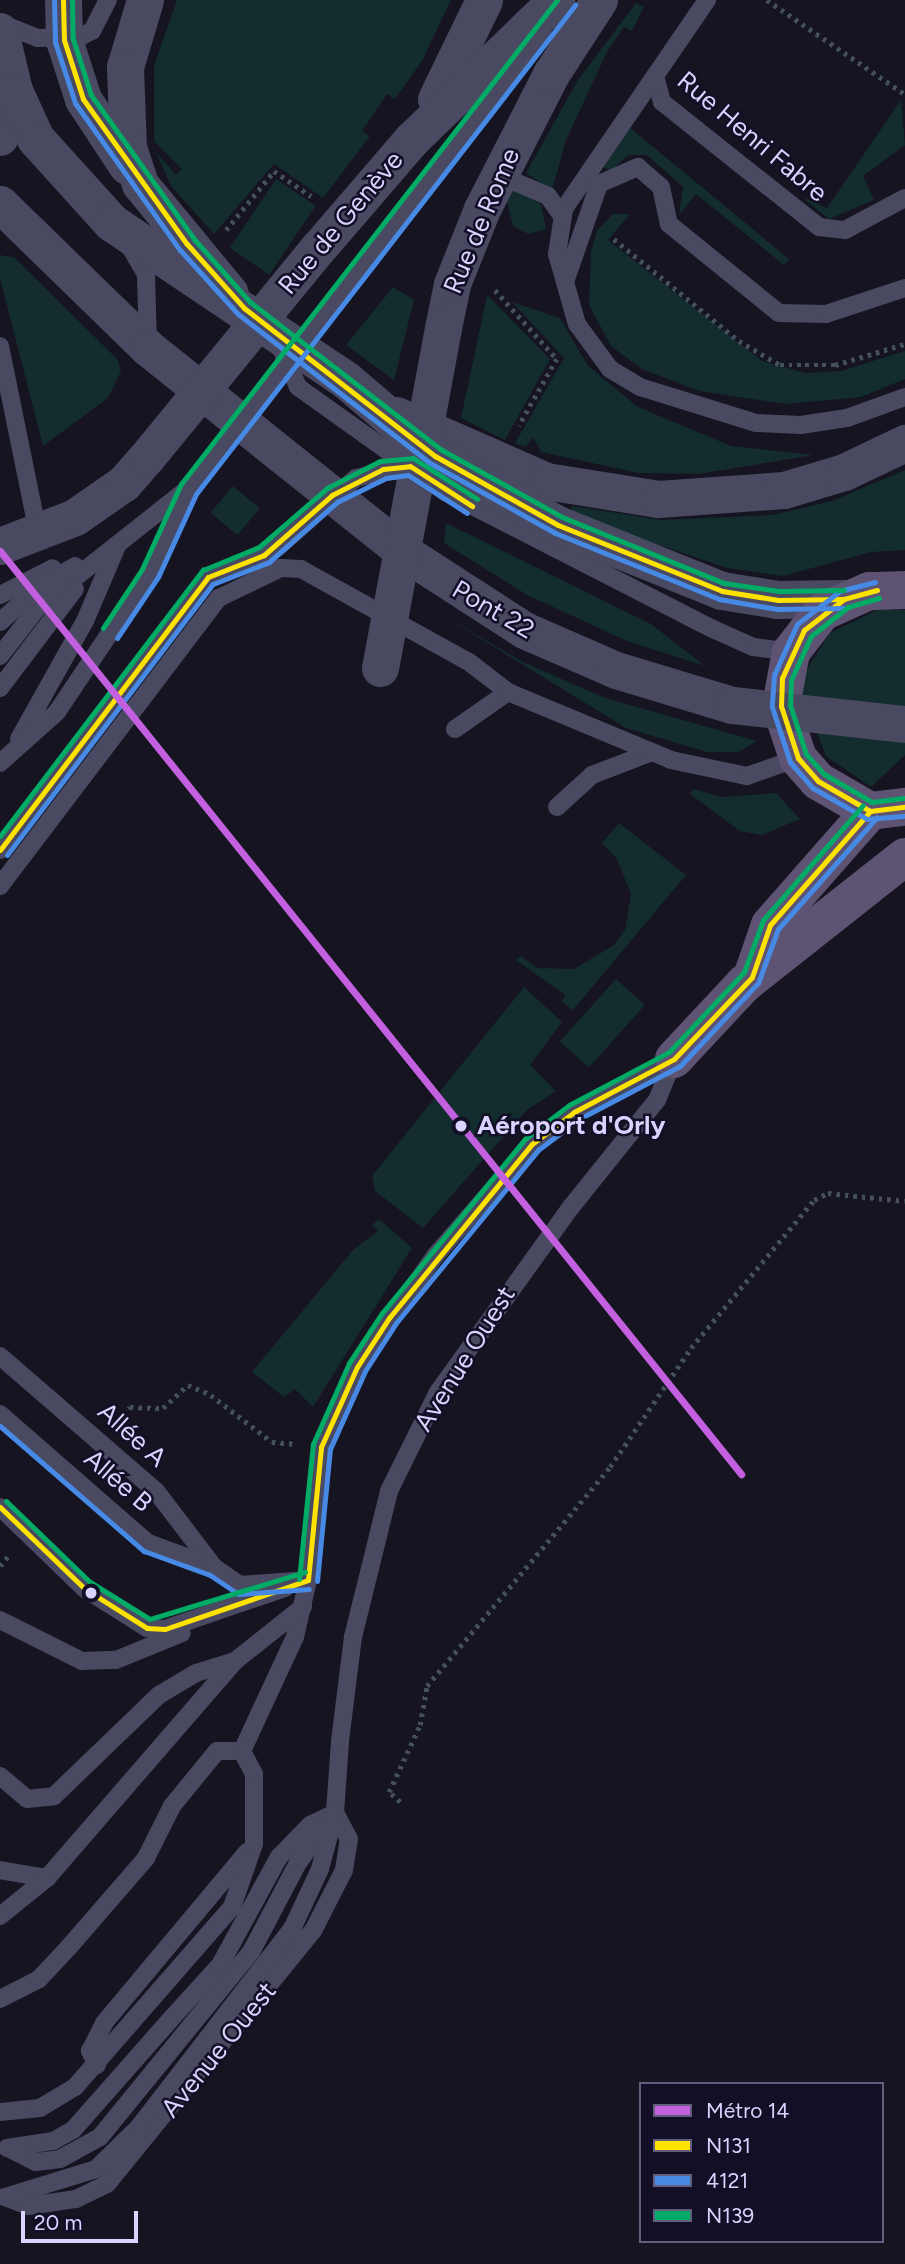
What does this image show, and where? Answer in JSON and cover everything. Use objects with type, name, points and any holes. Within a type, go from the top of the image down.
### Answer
[{"type":"main road","points":[[887,809],[841,800],[798,758],[781,706],[791,652],[822,612],[844,599],[905,590]]},
{"type":"main road","name":"Avenue Ouest","points":[[752,977],[769,925],[887,809]]},
{"type":"main road","name":"Avenue Ouest","points":[[674,1059],[752,977],[905,857]]},
{"type":"street","points":[[63,0],[64,40],[83,99],[140,184],[258,319]]},
{"type":"street","points":[[140,184],[122,109],[125,66],[145,0]]},
{"type":"street","points":[[411,140],[466,47],[484,0]]},
{"type":"street","name":"Rue de Genève","points":[[0,546],[37,521],[101,500],[146,458],[319,247],[411,140],[556,0]]},
{"type":"street","name":"Rue de Rome","points":[[380,668],[443,328],[459,263],[499,175],[598,0]]},
{"type":"street","points":[[0,32],[14,91],[36,139],[112,223],[258,319],[395,414],[546,481],[658,499],[784,490],[844,472],[905,443]]},
{"type":"street","points":[[0,137],[14,91]]},
{"type":"street","name":"Pont 22","points":[[0,204],[148,348],[453,588],[524,631],[616,670],[732,705],[905,724]]},
{"type":"street","points":[[347,382],[435,456],[569,530],[722,591],[778,600],[844,599]]},
{"type":"lane","points":[[0,23],[64,40],[92,31],[108,0]]},
{"type":"lane","points":[[6,757],[57,712],[150,573],[188,489],[364,268],[568,0]]},
{"type":"lane","name":"Rue Henri Fabre","points":[[706,0],[562,216],[557,254],[566,293],[590,348],[610,369],[706,411],[801,425],[847,418],[905,397]]},
{"type":"lane","name":"Rue Henri Fabre","points":[[655,76],[662,102],[819,227],[845,230],[905,198]]},
{"type":"lane","points":[[566,293],[573,245],[596,205],[599,184],[638,167],[661,187],[669,225],[779,313],[826,314],[905,289]]},
{"type":"lane","points":[[499,175],[548,196],[562,216]]},
{"type":"lane","points":[[112,223],[146,275],[148,348]]},
{"type":"lane","points":[[258,319],[298,387],[410,466],[545,547],[627,580],[713,629],[753,647],[791,652]]},
{"type":"lane","points":[[0,346],[22,436],[37,521]]},
{"type":"lane","points":[[0,850],[190,596],[208,577],[278,547],[332,495],[356,478],[410,466]]},
{"type":"lane","points":[[0,656],[38,607],[188,489]]},
{"type":"lane","points":[[5,593],[118,542]]},
{"type":"lane","points":[[0,622],[41,585],[118,542]]},
{"type":"lane","points":[[0,688],[57,608],[118,542]]},
{"type":"lane","points":[[6,757],[85,621],[118,542]]},
{"type":"lane","points":[[0,886],[219,598],[261,573],[301,569],[469,662],[508,692],[652,752],[747,776],[798,758]]},
{"type":"lane","points":[[455,729],[508,692]]},
{"type":"lane","points":[[557,807],[592,775],[652,752]]},
{"type":"lane","points":[[242,1751],[303,1607],[321,1447],[357,1367],[389,1318],[532,1144],[574,1112],[674,1059]]},
{"type":"lane","name":"Avenue Ouest","points":[[3,2197],[96,2169],[138,2128],[292,1929],[320,1868],[335,1812],[353,1637],[389,1491],[438,1392],[571,1207],[657,1100],[674,1059]]},
{"type":"lane","name":"Allée A","points":[[0,1356],[156,1491],[214,1567]]},
{"type":"lane","name":"Allée B","points":[[0,1414],[148,1543],[214,1567]]},
{"type":"lane","points":[[0,1507],[85,1589],[147,1628],[165,1629],[308,1580]]},
{"type":"lane","points":[[214,1567],[240,1585],[308,1580]]},
{"type":"lane","points":[[0,1620],[71,1659],[116,1661],[308,1580]]},
{"type":"lane","points":[[0,1916],[47,1878],[235,1661],[303,1607]]},
{"type":"lane","points":[[0,1776],[27,1798],[54,1796],[159,1695],[196,1673],[235,1661]]},
{"type":"lane","points":[[0,2112],[58,2099],[97,2065],[232,1907],[254,1844],[254,1774],[242,1751]]},
{"type":"lane","points":[[0,1999],[39,1979],[69,1948],[146,1858],[173,1806],[217,1752],[242,1751]]},
{"type":"lane","name":"Avenue Ouest","points":[[4,2148],[53,2141],[93,2113],[220,1965],[279,1857],[310,1825],[335,1812]]},
{"type":"lane","points":[[0,1870],[47,1878]]},
{"type":"path","points":[[767,0],[905,94]]},
{"type":"path","points":[[219,239],[274,171],[318,201]]},
{"type":"path","points":[[495,290],[557,359],[514,435]]},
{"type":"path","points":[[400,1802],[389,1792],[420,1725],[427,1686],[610,1467],[691,1348],[814,1200],[828,1193],[905,1201]]},
{"type":"path","points":[[130,1407],[163,1408],[187,1385],[211,1395],[272,1442],[321,1447]]},
{"type":"green space","points":[[177,0],[451,0],[422,61],[395,99],[387,94],[362,131],[370,136],[323,198],[274,164],[214,234],[171,186],[156,152],[176,175],[182,169],[154,141],[154,66]]},
{"type":"green space","points":[[636,3],[644,7],[632,31],[624,27],[607,52],[566,140],[552,190],[526,173],[578,80]]},
{"type":"green space","points":[[901,100],[905,145],[863,176],[874,200],[829,219],[802,197],[827,208]]},
{"type":"green space","points":[[629,127],[789,259],[784,265],[696,194],[679,215],[683,187],[647,155],[628,155],[610,172],[603,166]]},
{"type":"green space","points":[[276,179],[316,206],[269,275],[230,248]]},
{"type":"green space","points":[[514,188],[541,204],[546,229],[528,234],[513,226],[507,202]]},
{"type":"green space","points":[[613,214],[630,214],[608,240],[762,361],[805,373],[841,371],[905,351],[905,379],[861,397],[786,404],[699,391],[642,369],[611,346],[589,305],[591,252],[597,231]]},
{"type":"green space","points":[[0,255],[15,258],[118,360],[121,371],[108,398],[43,446],[0,278]]},
{"type":"green space","points":[[393,287],[414,300],[394,380],[346,345]]},
{"type":"green space","points":[[487,295],[550,359],[505,440],[461,418]]},
{"type":"green space","points":[[512,302],[560,318],[588,366],[638,407],[731,446],[813,455],[699,474],[639,473],[541,452],[533,437],[526,447],[515,443],[564,358]]},
{"type":"green space","points":[[905,470],[905,550],[871,552],[783,576],[727,568],[569,514],[572,506],[661,520],[772,515],[832,501]]},
{"type":"green space","points":[[233,486],[260,508],[237,535],[211,513]]},
{"type":"green space","points":[[446,523],[651,624],[705,666],[627,641],[527,595],[444,543]]},
{"type":"green space","points":[[879,609],[905,610],[905,755],[871,787],[826,756],[802,692],[805,672],[830,633]]},
{"type":"green space","points":[[437,612],[523,662],[605,698],[757,741],[739,752],[707,752],[626,728]]},
{"type":"green space","points":[[694,789],[722,797],[776,793],[800,819],[762,835],[740,831],[690,794]]},
{"type":"green space","points":[[619,823],[686,875],[573,1010],[562,1002],[565,995],[516,960],[521,956],[537,968],[574,969],[614,945],[625,930],[631,894],[617,859],[602,843]]},
{"type":"green space","points":[[616,979],[645,1005],[589,1068],[560,1041]]},
{"type":"green space","points":[[524,987],[562,1022],[530,1065],[556,1091],[527,1110],[423,1228],[375,1191],[372,1176]]},
{"type":"green space","points":[[379,1219],[412,1248],[313,1407],[295,1389],[284,1397],[252,1372],[353,1250],[378,1231],[372,1225]]},
{"type":"metro line","name":"14","points":[[0,551],[741,1474]]},
{"type":"transit line","name":"4121","points":[[54,0],[55,42],[75,103],[180,250],[238,314],[430,463],[555,533],[719,599],[777,609],[844,608]]},
{"type":"transit line","name":"N131","points":[[63,0],[64,40],[83,99],[187,244],[244,308],[435,456],[558,525],[722,591],[778,600],[844,599]]},
{"type":"transit line","name":"N139","points":[[72,0],[73,39],[91,95],[194,239],[250,302],[440,449],[562,517],[724,583],[779,591],[844,590]]},
{"type":"transit line","name":"N139","points":[[103,628],[142,569],[181,484],[557,0]]},
{"type":"transit line","name":"4121","points":[[117,638],[158,577],[196,494],[575,5]]},
{"type":"transit line","name":"N139","points":[[0,836],[203,570],[259,547],[327,488],[380,461],[413,458],[477,499]]},
{"type":"transit line","name":"N131","points":[[0,850],[208,577],[264,555],[332,495],[383,469],[410,466],[472,506]]},
{"type":"transit line","name":"4121","points":[[7,855],[213,584],[269,562],[337,502],[386,478],[408,475],[467,513]]},
{"type":"transit line","name":"4121","points":[[875,582],[840,591],[797,624],[774,675],[772,707],[790,762],[813,788],[867,819],[905,816]]},
{"type":"transit line","name":"N131","points":[[877,590],[844,599],[804,630],[782,678],[781,706],[798,758],[818,781],[870,811],[905,807]]},
{"type":"transit line","name":"N139","points":[[879,598],[848,607],[811,636],[791,680],[790,705],[806,754],[824,774],[872,802],[904,798]]},
{"type":"transit line","name":"N139","points":[[299,1579],[313,1444],[349,1363],[382,1313],[526,1138],[569,1105],[669,1052],[744,972],[763,920],[863,805]]},
{"type":"transit line","name":"N131","points":[[308,1580],[321,1447],[357,1367],[389,1318],[532,1144],[574,1112],[674,1059],[752,977],[770,925],[870,811]]},
{"type":"transit line","name":"4121","points":[[317,1581],[330,1449],[365,1371],[396,1323],[538,1150],[579,1119],[680,1066],[758,983],[778,929],[877,817]]},
{"type":"transit line","name":"4121","points":[[0,1426],[144,1551],[210,1575],[238,1594],[309,1589]]},
{"type":"transit line","name":"N139","points":[[6,1501],[90,1582],[150,1619],[305,1572]]},
{"type":"transit line","name":"N131","points":[[0,1507],[85,1589],[147,1628],[165,1629],[308,1580]]},
{"type":"place","name":"Aéroport d'Orly","points":[[461,1126]]}]
